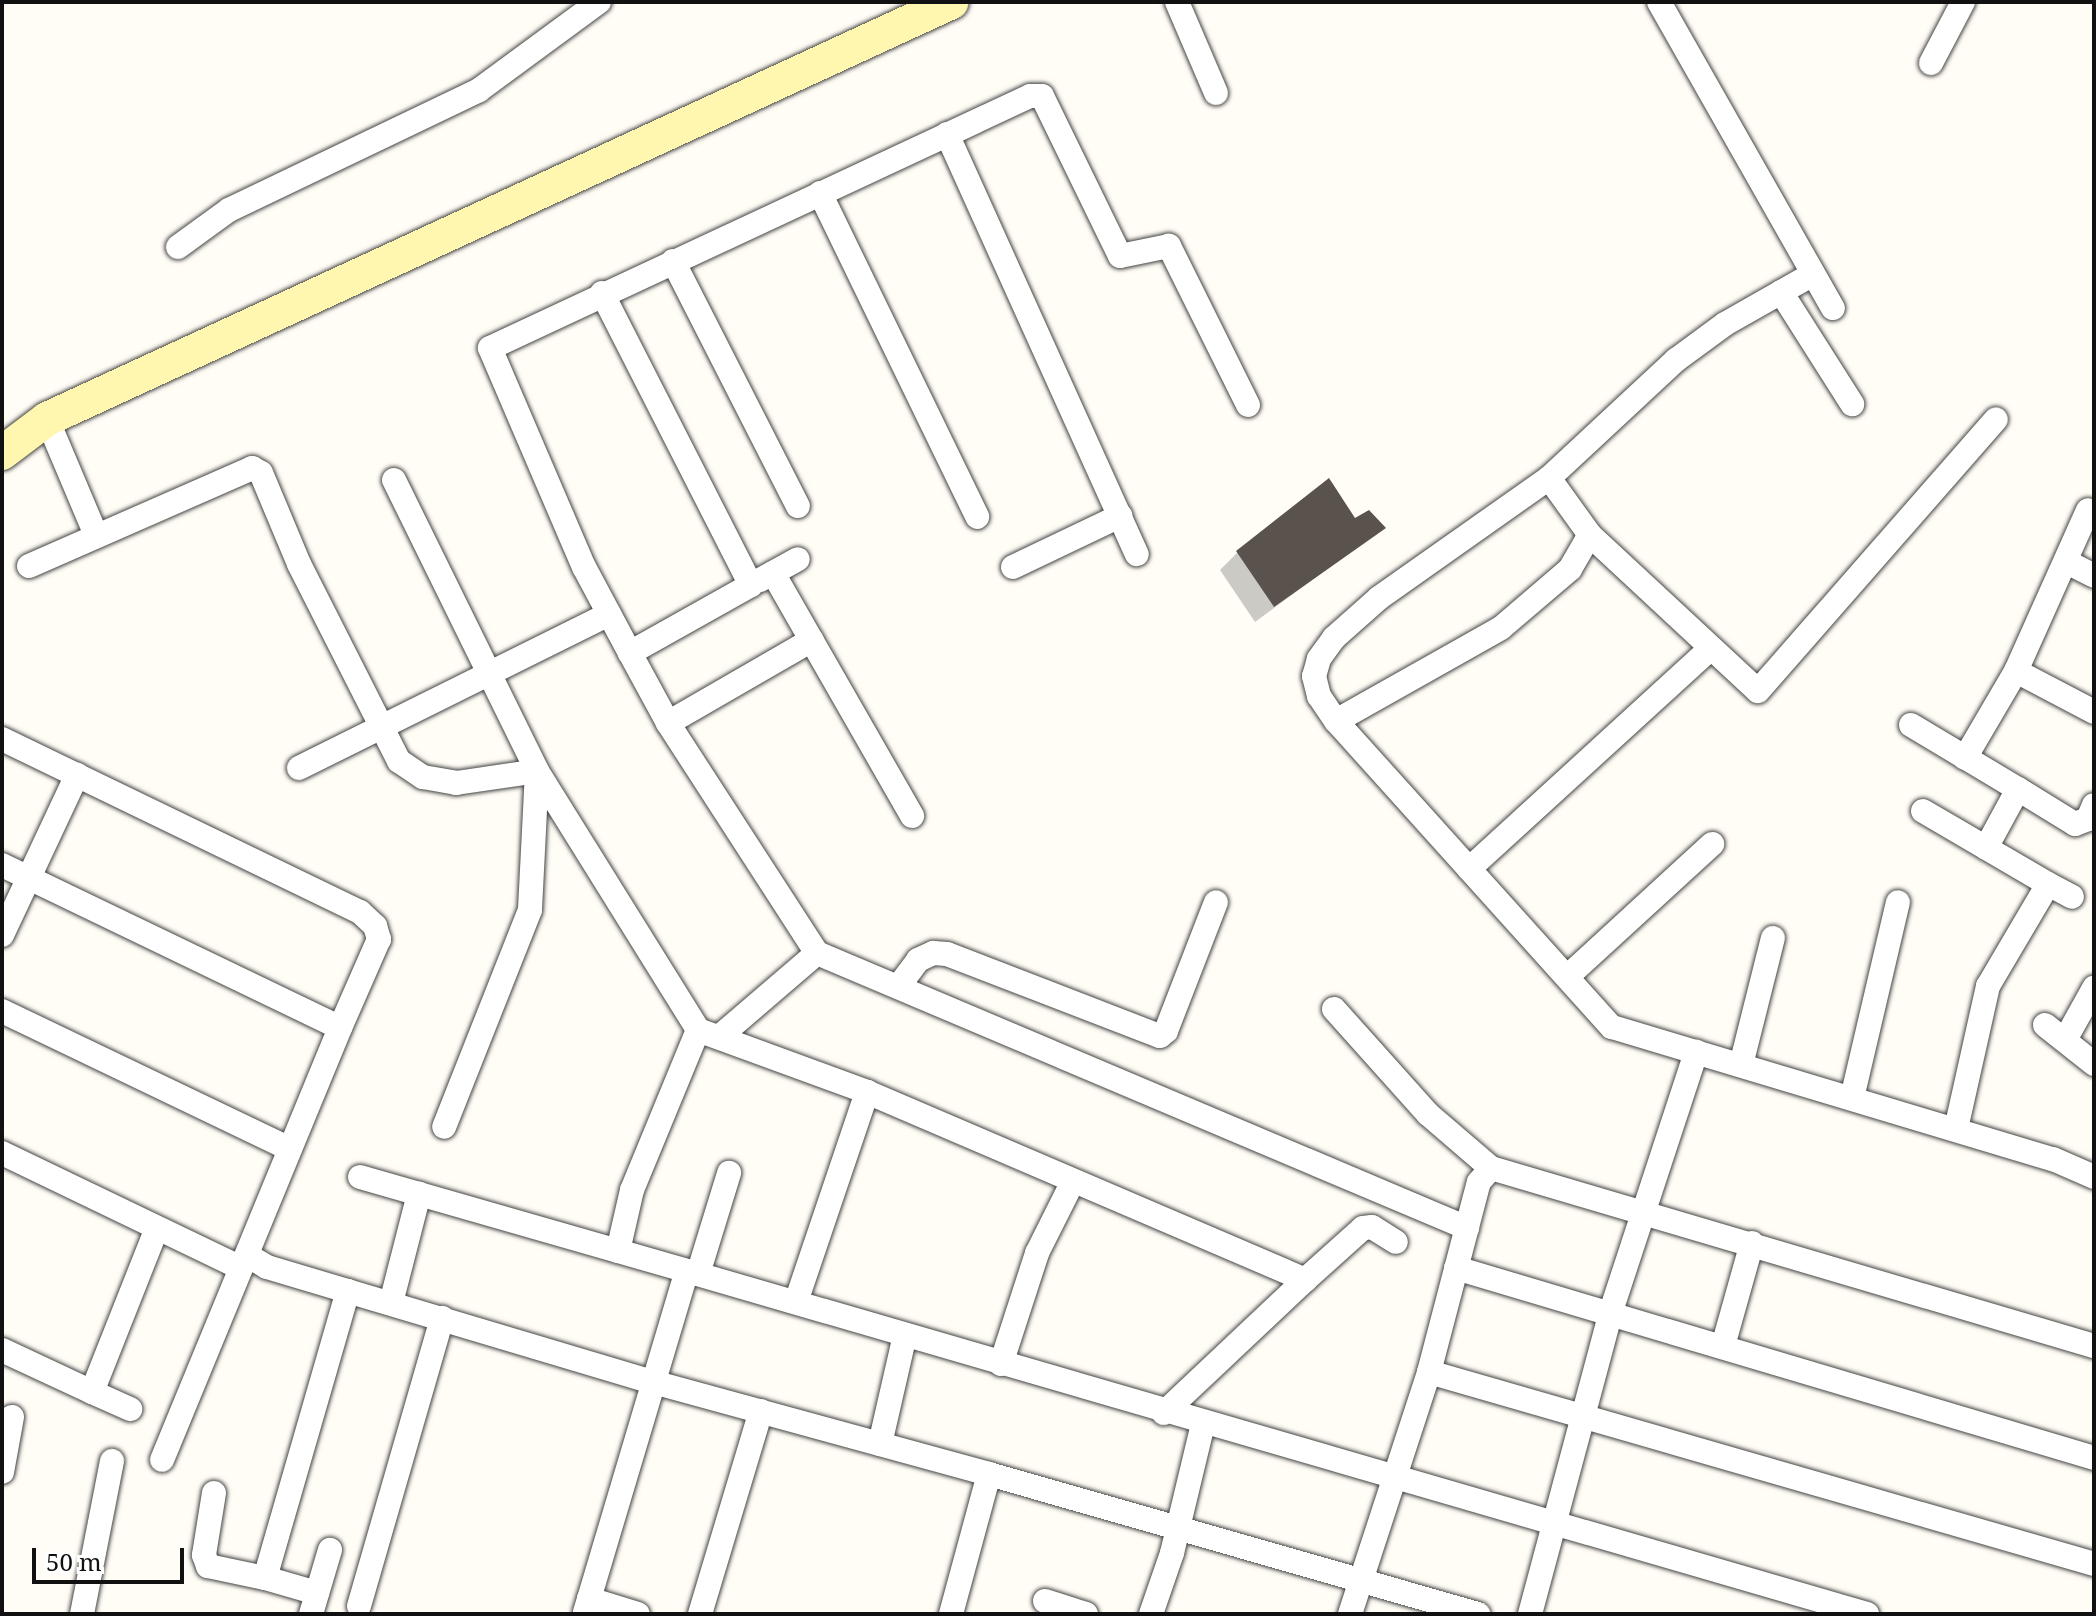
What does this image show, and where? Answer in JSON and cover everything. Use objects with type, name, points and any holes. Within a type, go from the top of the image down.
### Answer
[{"type":"street","points":[[178,247],[229,210],[479,90],[599,2]]},
{"type":"street","points":[[2,453],[47,419],[952,2]]},
{"type":"street","points":[[1177,2],[1216,93]]},
{"type":"street","points":[[1659,2],[1833,308]]},
{"type":"street","points":[[1931,63],[1963,2]]},
{"type":"street","points":[[1248,405],[1169,246],[1120,256],[1042,96],[1030,96],[602,293],[490,348],[609,614],[630,653],[668,723],[817,953],[1467,1228]]},
{"type":"street","points":[[947,134],[1137,554]]},
{"type":"street","points":[[820,193],[977,517]]},
{"type":"street","points":[[673,261],[798,506]]},
{"type":"street","points":[[1813,274],[1676,360],[1549,478],[1379,598],[1334,638],[1314,676],[1319,696],[1336,721],[1612,1027],[2053,1159],[2094,1177]]},
{"type":"street","points":[[1781,292],[1852,404]]},
{"type":"street","points":[[602,293],[751,585]]},
{"type":"street","points":[[47,419],[96,535]]},
{"type":"street","points":[[1549,478],[1590,535],[1758,691],[1996,419]]},
{"type":"street","points":[[29,566],[240,470],[252,468],[261,473],[299,564],[399,761],[423,777],[456,783],[537,771]]},
{"type":"street","points":[[394,480],[537,771],[708,1034],[867,1092],[1072,1183],[1305,1280]]},
{"type":"street","points":[[1965,758],[2016,671],[2088,510]]},
{"type":"street","points":[[1013,567],[1120,516]]},
{"type":"street","points":[[1336,721],[1501,628],[1570,569],[1590,535]]},
{"type":"street","points":[[630,653],[798,559]]},
{"type":"street","points":[[2067,562],[2094,576]]},
{"type":"street","points":[[773,573],[912,816]]},
{"type":"street","points":[[299,768],[609,614]]},
{"type":"street","points":[[668,723],[812,640]]},
{"type":"street","points":[[1469,869],[1710,649]]},
{"type":"street","points":[[2016,671],[2094,712]]},
{"type":"street","points":[[1911,725],[2075,824],[2088,819],[2094,805]]},
{"type":"street","points":[[2,739],[360,912],[375,926],[379,939],[162,1460]]},
{"type":"street","points":[[444,1127],[530,910],[537,771]]},
{"type":"street","points":[[2,935],[31,879],[77,775]]},
{"type":"street","points":[[1986,848],[2018,789]]},
{"type":"street","points":[[1923,811],[2072,897]]},
{"type":"street","points":[[1567,977],[1712,844]]},
{"type":"street","points":[[2,865],[340,1028]]},
{"type":"street","points":[[1956,1129],[1988,986],[2048,884]]},
{"type":"street","points":[[898,987],[918,960],[933,953],[947,954],[1160,1036],[1216,902]]},
{"type":"street","points":[[1852,1098],[1898,902]]},
{"type":"street","points":[[1741,1065],[1773,938]]},
{"type":"street","points":[[618,1251],[632,1190],[708,1034],[817,953]]},
{"type":"street","points":[[2065,1040],[2094,988]]},
{"type":"street","points":[[1334,1009],[1428,1114],[1491,1168],[2094,1346]]},
{"type":"street","points":[[2,1011],[290,1149]]},
{"type":"street","points":[[2045,1025],[2094,1064]]},
{"type":"street","points":[[1530,1614],[1611,1311],[1696,1052]]},
{"type":"street","points":[[796,1302],[867,1092]]},
{"type":"street","points":[[2,1153],[157,1228],[244,1261],[653,1382],[1478,1614]]},
{"type":"street","points":[[1350,1614],[1429,1372],[1479,1182],[1491,1168]]},
{"type":"street","points":[[638,1614],[587,1606],[653,1382],[729,1173]]},
{"type":"street","points":[[360,1177],[1554,1525],[1815,1607],[1867,1614]]},
{"type":"street","points":[[1001,1364],[1037,1253],[1072,1183]]},
{"type":"street","points":[[391,1303],[419,1194]]},
{"type":"street","points":[[1164,1413],[1363,1228],[1372,1227],[1396,1242]]},
{"type":"street","points":[[92,1392],[157,1228]]},
{"type":"street","points":[[1723,1346],[1752,1243]]},
{"type":"street","points":[[1456,1268],[1611,1311],[2094,1458]]},
{"type":"street","points":[[265,1578],[348,1291]]},
{"type":"street","points":[[359,1606],[442,1318]]},
{"type":"street","points":[[880,1444],[905,1335]]},
{"type":"street","points":[[2,1350],[130,1409]]},
{"type":"street","points":[[1429,1372],[2094,1564]]},
{"type":"street","points":[[700,1614],[761,1411]]},
{"type":"street","points":[[2,1472],[12,1417]]},
{"type":"street","points":[[1151,1614],[1178,1530],[1203,1424]]},
{"type":"street","points":[[82,1614],[112,1461]]},
{"type":"street","points":[[951,1614],[989,1474]]},
{"type":"street","points":[[214,1493],[204,1555],[208,1566],[265,1578],[314,1604],[330,1550]]},
{"type":"street","points":[[1045,1601],[1086,1614]]},
{"type":"building","points":[[1329,478],[1355,518],[1369,510],[1386,528],[1274,607],[1236,551]]}]
